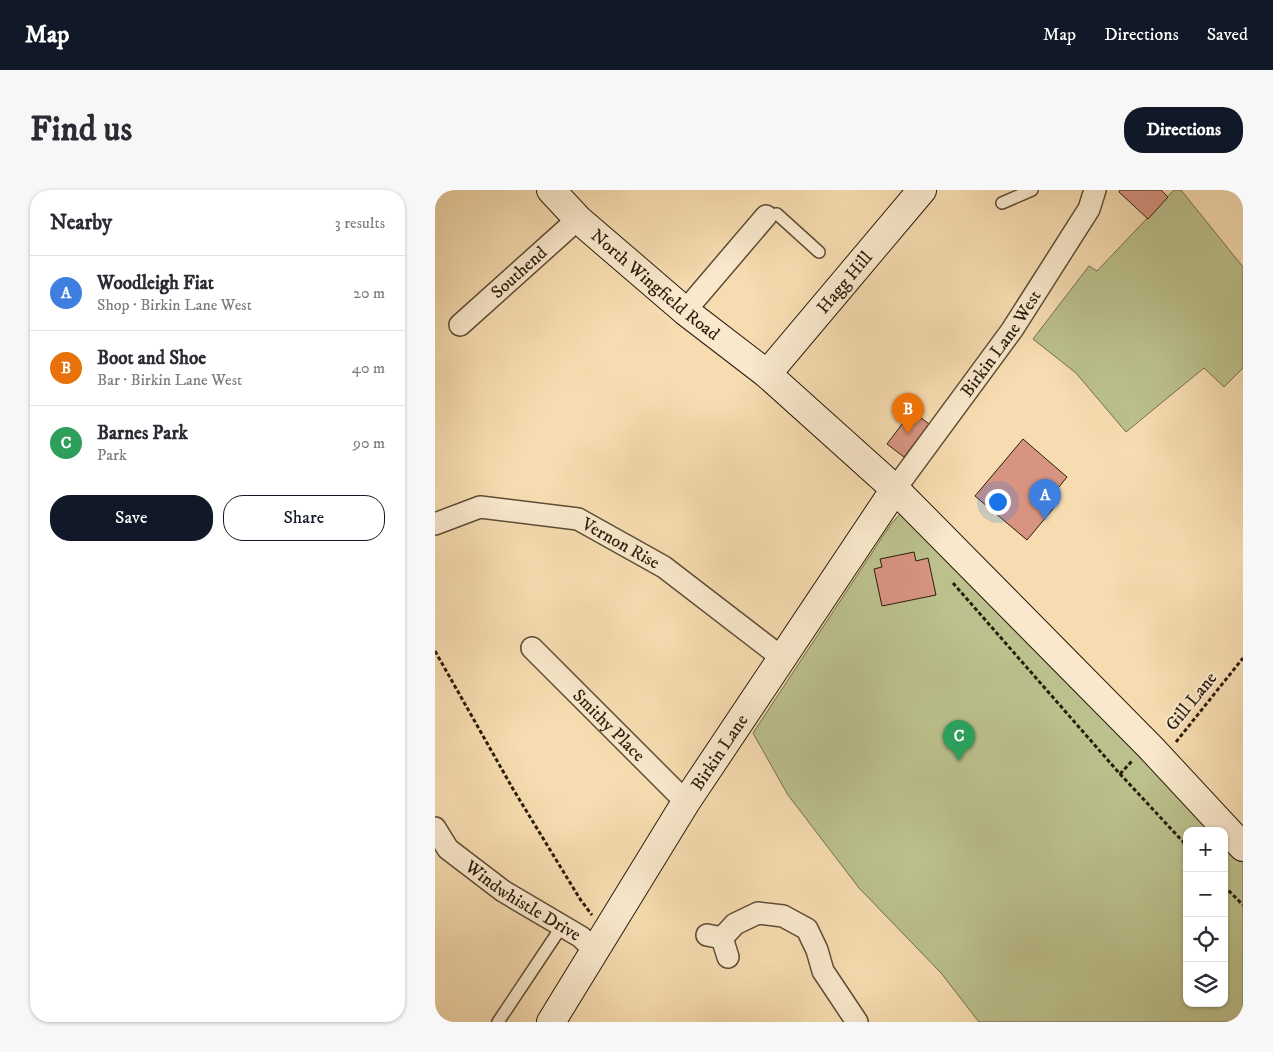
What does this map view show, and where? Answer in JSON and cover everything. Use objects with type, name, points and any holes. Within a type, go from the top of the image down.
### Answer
[{"type":"main road","name":"North Wingfield Road","points":[[551,190],[578,219],[685,311],[767,374],[895,489],[1161,760],[1243,847]]},
{"type":"main road","name":"Hagg Hill","points":[[767,374],[922,190]]},
{"type":"main road","name":"Birkin Lane","points":[[551,1022],[685,802],[895,489]]},
{"type":"street","name":"Birkin Lane West","points":[[895,489],[1012,330],[1089,209],[1095,190]]},
{"type":"street","points":[[685,311],[765,216]]},
{"type":"street","name":"Southend","points":[[460,325],[578,219]]},
{"type":"street","name":"Vernon Rise","points":[[435,524],[481,507],[578,519],[664,567],[781,657]]},
{"type":"street","name":"Smithy Place","points":[[532,648],[685,802]]},
{"type":"street","name":"Windwhistle Drive","points":[[435,828],[441,854],[581,937],[599,941]]},
{"type":"street","points":[[719,943],[735,924],[758,913],[783,916],[807,929],[817,950],[823,971],[857,1022]]},
{"type":"lane","points":[[1002,203],[1032,190]]},
{"type":"lane","points":[[765,216],[777,214],[819,252]]},
{"type":"lane","points":[[498,1022],[562,926]]},
{"type":"path","points":[[951,580],[1120,774],[1183,842]]},
{"type":"path","points":[[435,651],[513,789],[574,890],[599,941]]},
{"type":"path","name":"Gill Lane","points":[[1161,760],[1243,658]]},
{"type":"path","points":[[1228,890],[1243,906]]},
{"type":"green space","points":[[1174,190],[1181,190],[1243,267],[1243,368],[1224,387],[1204,368],[1126,432],[1076,373],[1033,339],[1089,266],[1097,271]]},
{"type":"green space","points":[[900,514],[1141,752],[1212,827],[1183,827],[1183,1007],[1228,1007],[1228,844],[1243,859],[1243,1022],[979,1022],[941,973],[859,888],[788,795],[753,733],[891,524]]},
{"type":"building","points":[[1120,190],[1161,190],[1168,197],[1148,219],[1119,192]]},
{"type":"building","points":[[912,411],[929,424],[904,457],[887,444]]},
{"type":"building","points":[[1023,439],[1067,477],[1050,498],[1057,504],[1027,540],[975,496]]},
{"type":"building","points":[[914,552],[916,561],[928,558],[936,595],[882,606],[874,569],[882,567],[880,559]]},
{"type":"place","name":"Boot and Shoe","points":[[908,434]]},
{"type":"place","name":"Woodleigh Fiat","points":[[1045,520]]},
{"type":"place","name":"Barnes Park","points":[[959,761]]}]
